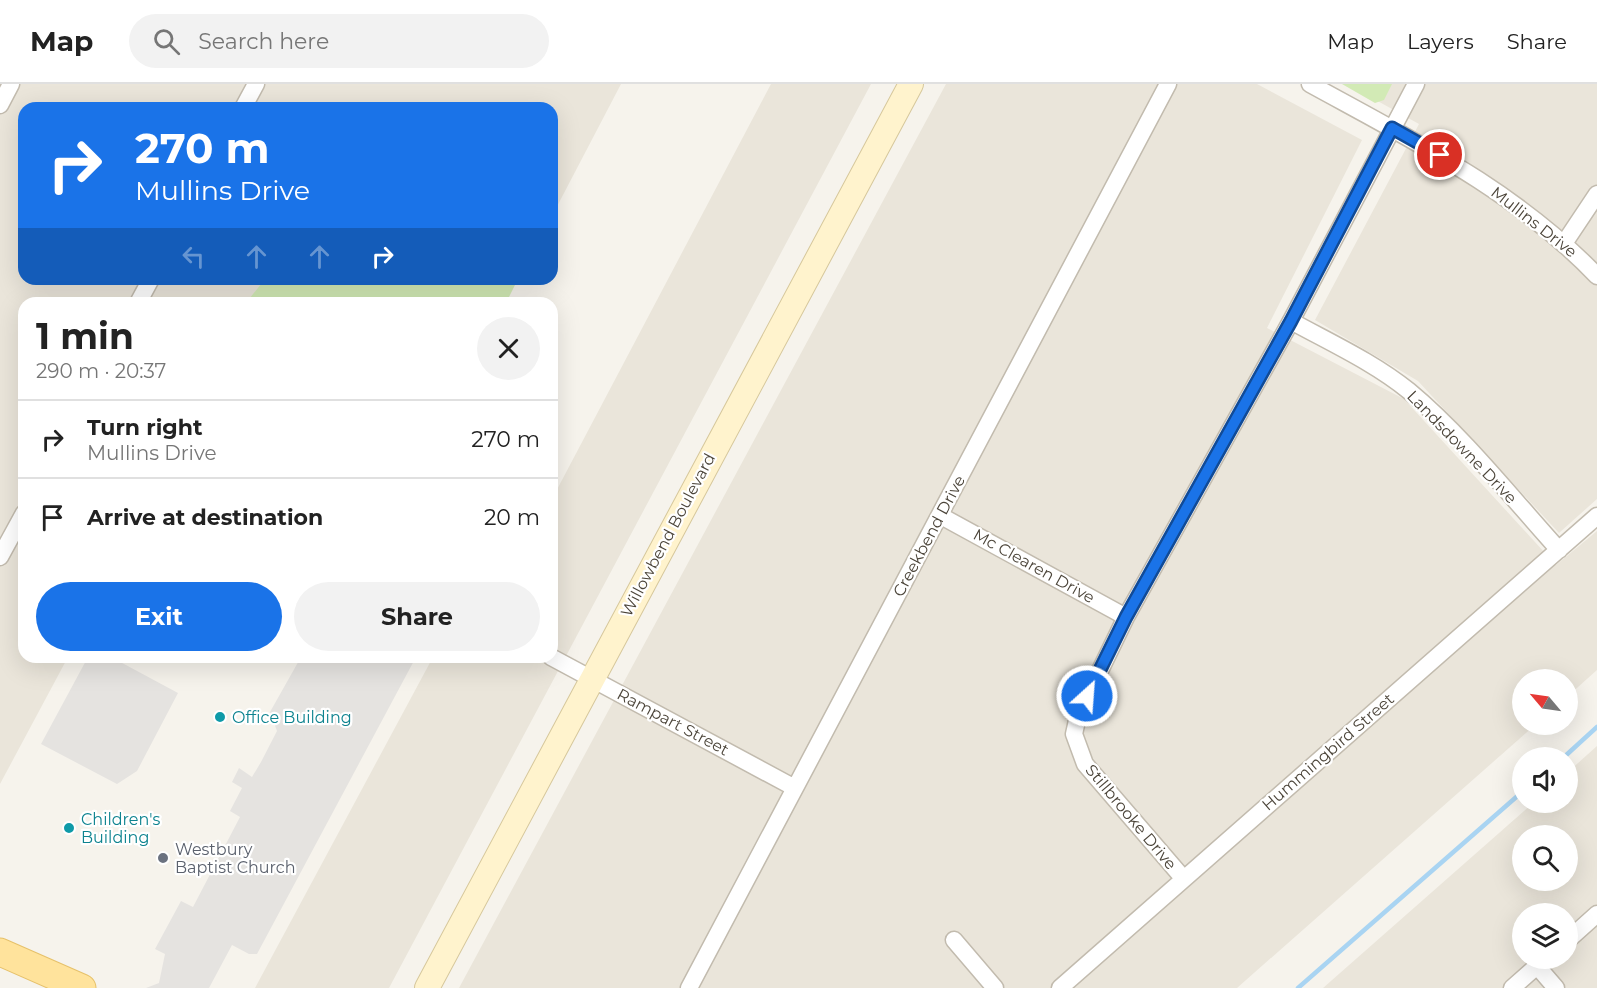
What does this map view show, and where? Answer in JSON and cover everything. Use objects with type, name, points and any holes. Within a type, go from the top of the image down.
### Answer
[{"type":"main road","name":"Willowbend Boulevard","points":[[428,988],[591,678],[911,84]]},
{"type":"main road","points":[[0,952],[82,988]]},
{"type":"street","points":[[0,105],[11,84]]},
{"type":"street","points":[[246,102],[256,84]]},
{"type":"street","name":"Creekbend Drive","points":[[689,988],[1168,84]]},
{"type":"street","name":"Mullins Drive","points":[[1310,84],[1474,175],[1565,242],[1597,276]]},
{"type":"street","name":"Stillbrooke Drive","points":[[1183,878],[1085,764],[1074,734],[1077,716],[1126,617],[1291,321],[1416,84]]},
{"type":"street","points":[[1565,242],[1597,194]]},
{"type":"street","name":"Landsdowne Drive","points":[[1291,321],[1380,370],[1409,391],[1437,417],[1559,550]]},
{"type":"street","name":"Mc Clearen Drive","points":[[941,516],[1126,617]]},
{"type":"street","name":"Hummingbird Street","points":[[1060,988],[1597,516]]},
{"type":"street","points":[[0,557],[18,524]]},
{"type":"street","name":"Rampart Street","points":[[558,660],[795,788]]},
{"type":"street","points":[[1578,931],[1597,914]]},
{"type":"street","points":[[954,940],[995,988]]},
{"type":"street","points":[[1512,988],[1533,969]]},
{"type":"street","points":[[1545,969],[1556,988]]},
{"type":"shaded area","points":[[0,84],[621,84],[558,205],[558,102],[18,102],[18,285],[268,285],[261,297],[18,297],[18,663],[65,663],[0,784]]},
{"type":"shaded area","points":[[771,84],[871,84],[389,988],[255,988],[430,663],[558,663],[558,488]]},
{"type":"shaded area","points":[[946,84],[1257,84],[1362,140],[1267,328],[1404,399],[1556,565],[1597,531],[1597,670],[1578,687],[1578,669],[1512,669],[1512,735],[1524,735],[1237,988],[459,988]]},
{"type":"shaded area","points":[[1347,84],[1597,84],[1597,499],[1559,533],[1418,381],[1315,320],[1419,124]]},
{"type":"shaded area","points":[[85,663],[122,663],[178,693],[137,771],[117,784],[41,744]]},
{"type":"shaded area","points":[[298,663],[413,663],[257,954],[249,954],[232,945],[209,988],[146,988],[159,983],[165,954],[155,949],[181,901],[193,907],[240,817],[230,811],[242,788],[232,782],[239,768],[252,777],[261,762],[277,731],[270,712]]},
{"type":"shaded area","points":[[1597,746],[1597,988],[1323,988],[1522,813],[1578,813],[1578,763]]},
{"type":"green space","points":[[1342,84],[1392,84],[1384,100],[1375,103]]},
{"type":"green space","points":[[260,285],[515,285],[509,297],[251,297]]},
{"type":"waterway","points":[[1575,747],[1597,727]]},
{"type":"waterway","points":[[1298,988],[1512,801]]},
{"type":"place","name":"Office Building","points":[[220,717]]},
{"type":"place","name":"Children's Building","points":[[69,828]]},
{"type":"place","name":"Westbury Baptist Church","points":[[163,858]]},
{"type":"route","points":[[1087,696],[1126,617],[1291,321],[1392,128],[1440,155]]}]
